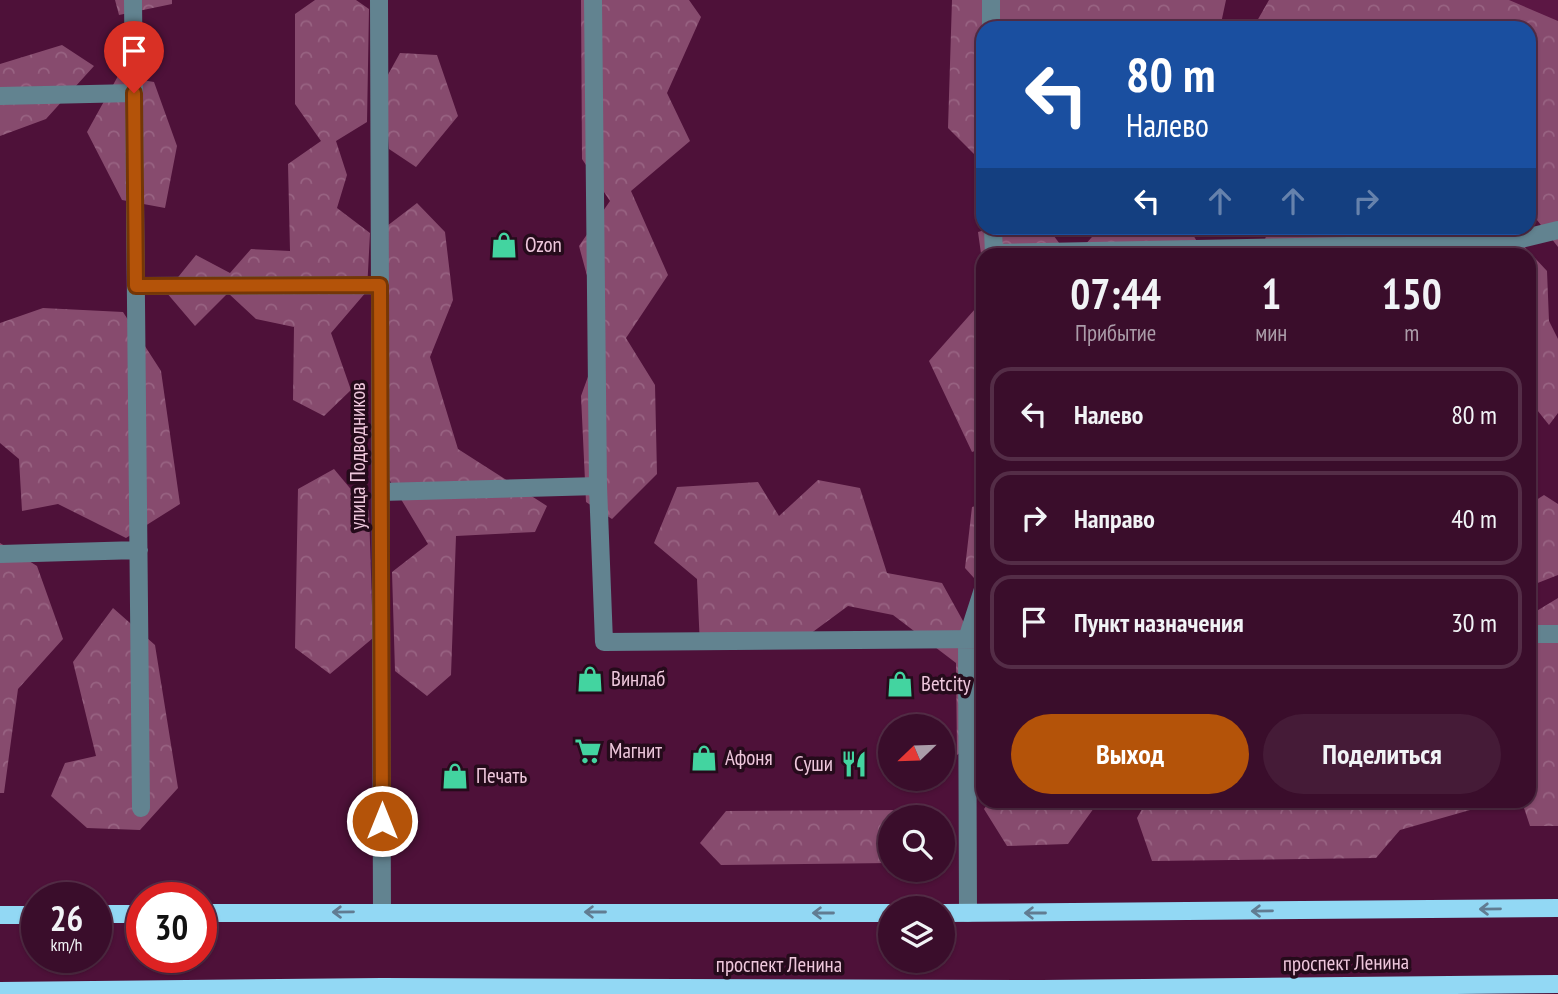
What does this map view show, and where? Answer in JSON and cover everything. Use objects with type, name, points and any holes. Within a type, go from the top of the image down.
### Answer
[{"type":"main road","points":[[955,913],[1558,908]]},
{"type":"main road","points":[[217,913],[878,913]]},
{"type":"main road","points":[[0,915],[21,915]]},
{"type":"main road","name":"проспект Ленина","points":[[0,991],[382,987],[1042,989],[1558,984]]},
{"type":"street","points":[[133,0],[141,808]]},
{"type":"street","name":"улица Подводников","points":[[379,0],[382,912]]},
{"type":"street","points":[[593,0],[598,486],[604,642],[975,639],[968,913]]},
{"type":"street","points":[[991,0],[991,21]]},
{"type":"street","points":[[0,96],[134,93]]},
{"type":"street","points":[[1272,248],[1504,243],[1558,230]]},
{"type":"street","points":[[136,286],[380,285]]},
{"type":"street","points":[[381,492],[598,486]]},
{"type":"street","points":[[0,554],[139,550]]},
{"type":"street","points":[[1536,634],[1558,634]]},
{"type":"shaded area","points":[[1460,0],[1558,0],[1558,37],[1536,30],[1536,21],[1512,21]]},
{"type":"green space","points":[[115,0],[172,0],[172,4],[119,15]]},
{"type":"green space","points":[[315,0],[356,0],[369,9],[367,122],[336,141],[347,175],[337,208],[370,233],[367,291],[331,333],[351,390],[324,416],[293,400],[294,327],[256,319],[228,293],[195,326],[166,292],[196,255],[230,273],[251,249],[290,251],[288,164],[321,141],[295,104],[295,14]]},
{"type":"green space","points":[[581,0],[689,0],[701,17],[667,93],[690,141],[631,191],[668,275],[626,338],[655,385],[657,474],[612,519],[586,502],[581,396],[603,335],[579,246],[610,201],[582,159]]},
{"type":"green space","points":[[952,0],[1226,0],[1222,21],[976,21],[976,156],[948,128]]},
{"type":"green space","points":[[1269,0],[1509,0],[1558,21],[1558,247],[1536,219],[1536,21],[1257,21]]},
{"type":"green space","points":[[62,45],[94,66],[46,119],[0,136],[0,64]]},
{"type":"green space","points":[[400,53],[437,55],[458,116],[416,167],[389,149],[384,82]]},
{"type":"green space","points":[[118,76],[154,82],[177,146],[165,208],[122,200],[87,132]]},
{"type":"green space","points":[[417,203],[445,232],[453,300],[430,357],[458,449],[547,506],[535,532],[456,536],[451,675],[427,696],[395,671],[392,572],[428,544],[387,476],[387,226]]},
{"type":"green space","points":[[978,235],[1053,235],[1063,248],[980,248]]},
{"type":"green space","points":[[1094,235],[1193,235],[1201,248],[1082,248]]},
{"type":"green space","points":[[1266,235],[1356,235],[1387,240],[1394,235],[1514,235],[1526,248],[1262,248]]},
{"type":"green space","points":[[1536,259],[1547,271],[1549,321],[1558,339],[1558,413],[1549,425],[1536,409]]},
{"type":"green space","points":[[43,308],[123,312],[161,371],[180,504],[126,538],[58,504],[22,511],[19,459],[0,443],[0,323]]},
{"type":"green space","points":[[976,308],[976,451],[972,452],[929,361]]},
{"type":"green space","points":[[334,469],[369,511],[373,638],[330,674],[295,648],[298,489]]},
{"type":"green space","points":[[818,480],[860,488],[887,573],[942,583],[976,644],[976,741],[957,755],[956,663],[893,615],[848,606],[791,648],[700,647],[697,579],[654,543],[677,487],[758,482],[779,516]]},
{"type":"green space","points":[[1544,495],[1558,504],[1558,575],[1536,584],[1536,500]]},
{"type":"green space","points":[[976,506],[976,580],[965,568],[972,507]]},
{"type":"green space","points":[[0,543],[37,566],[63,639],[18,689],[4,793],[0,793]]},
{"type":"green space","points":[[1558,598],[1558,826],[1530,826],[1524,808],[1536,808],[1536,611]]},
{"type":"green space","points":[[113,608],[155,645],[178,788],[140,830],[87,828],[51,796],[65,763],[96,756],[73,662]]},
{"type":"green space","points":[[1094,808],[1068,844],[1007,846],[984,809]]},
{"type":"green space","points":[[1143,808],[1470,810],[1400,830],[1376,858],[1152,861],[1137,818]]},
{"type":"green space","points":[[878,810],[878,863],[721,865],[700,843],[726,811]]},
{"type":"place","name":"Ozon","points":[[504,245]]},
{"type":"place","name":"Винлаб","points":[[590,679]]},
{"type":"place","name":"Betcity","points":[[900,684]]},
{"type":"place","name":"Магнит","points":[[588,751]]},
{"type":"place","name":"Афоня","points":[[704,758]]},
{"type":"place","name":"Суши","points":[[854,764]]},
{"type":"place","name":"Печать","points":[[455,776]]},
{"type":"route","points":[[134,93],[136,286],[380,285],[382,821]]}]
